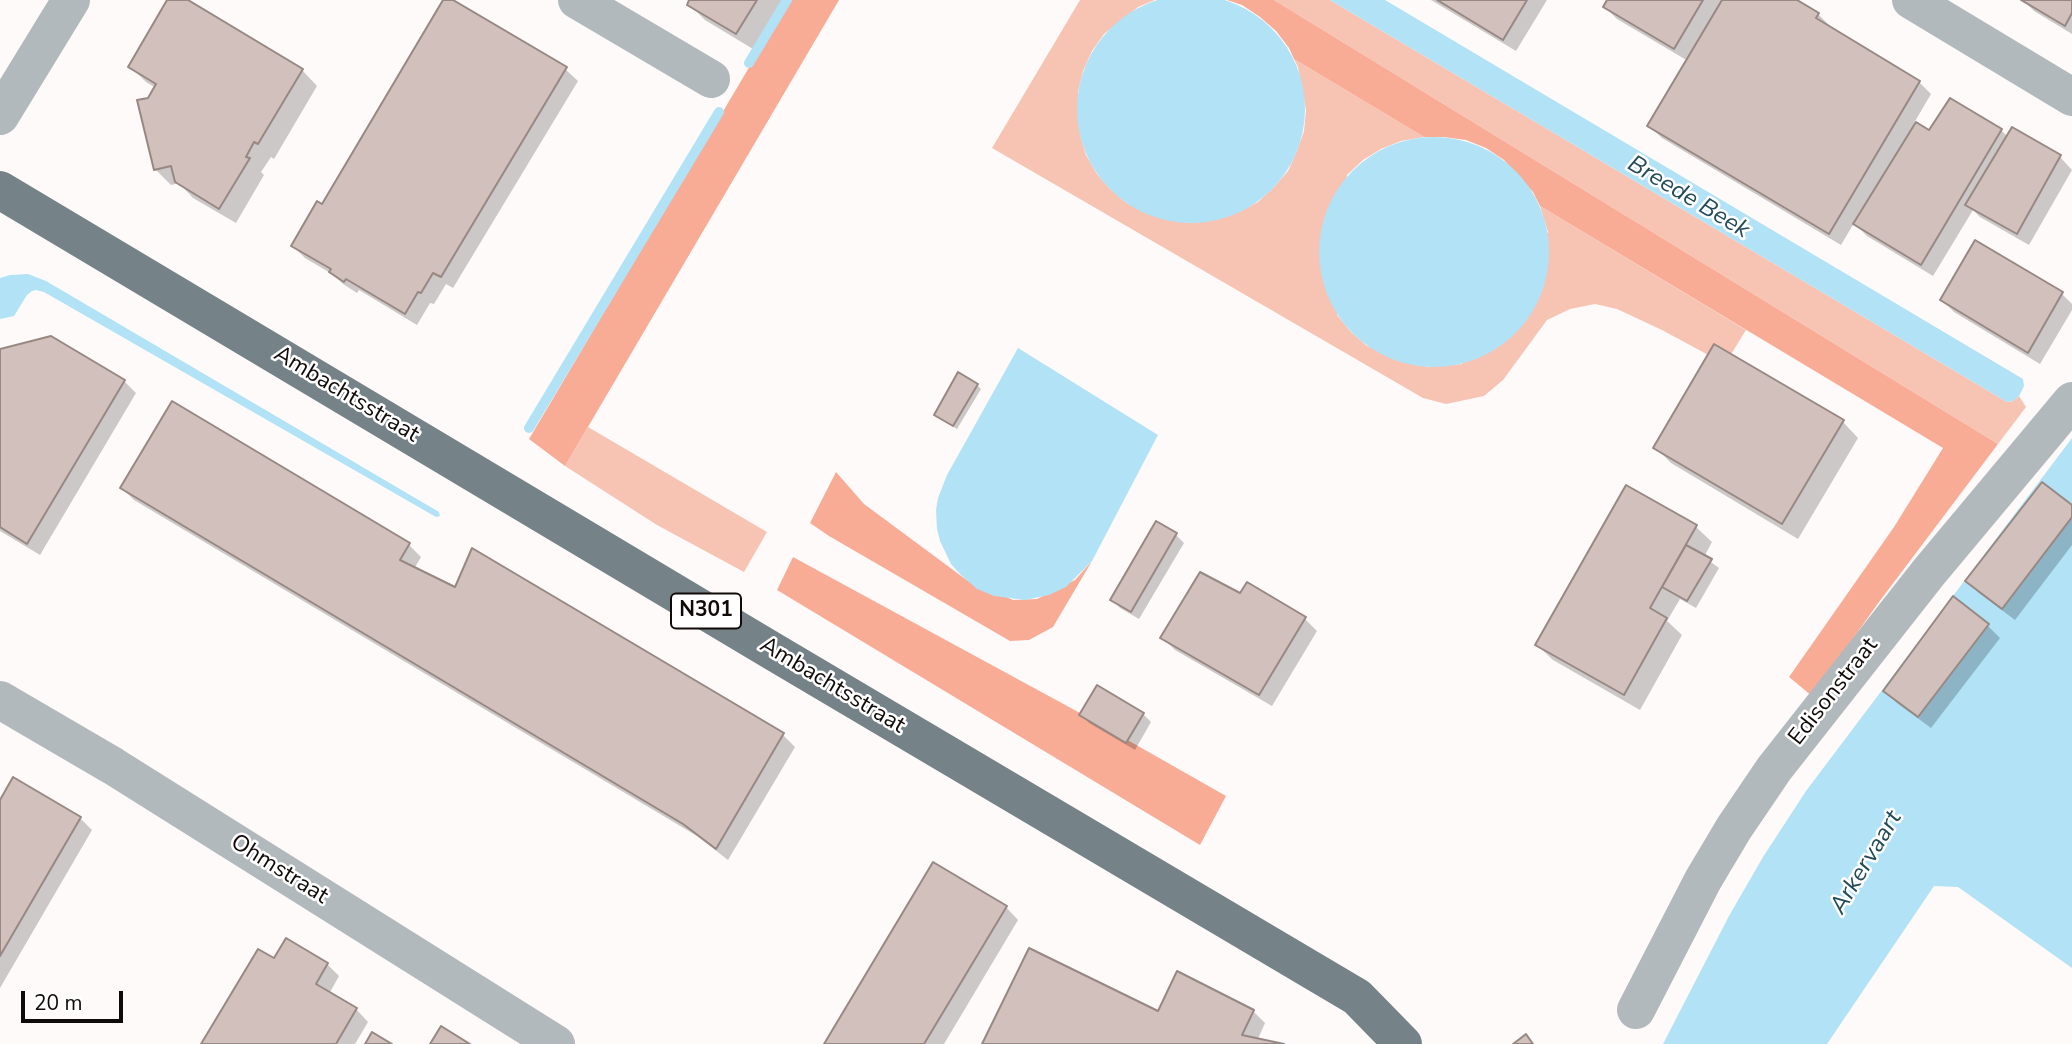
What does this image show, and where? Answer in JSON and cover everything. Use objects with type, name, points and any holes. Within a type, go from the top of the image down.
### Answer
[{"type":"main road","name":"Ambachtsstraat","points":[[0,190],[1357,997],[1403,1044]]},
{"type":"street","points":[[0,116],[71,0]]},
{"type":"street","points":[[577,0],[711,79]]},
{"type":"street","points":[[1911,0],[2072,97]]},
{"type":"street","name":"Edisonstraat","points":[[1636,1010],[1703,880],[1774,769],[1929,572],[2072,401]]},
{"type":"street","name":"Ohmstraat","points":[[0,700],[113,766],[556,1044]]},
{"type":"shaded area","points":[[789,0],[839,0],[565,466],[529,439]]},
{"type":"shaded area","points":[[1080,0],[1155,0],[1138,7],[1104,34],[1083,71],[1078,92],[1080,135],[1086,155],[1097,174],[1128,204],[1188,223],[1210,221],[1239,212],[1258,202],[1288,171],[1304,131],[1306,110],[1294,59],[1424,137],[1401,141],[1381,149],[1363,160],[1347,175],[1337,315],[1367,346],[1428,367],[1462,364],[1548,232],[1540,206],[1746,330],[1725,364],[1617,309],[1595,304],[1570,309],[1547,320],[1503,380],[1484,396],[1446,404],[1423,398],[992,148]]},
{"type":"shaded area","points":[[1227,0],[1274,0],[1998,444],[1812,696],[1789,677],[1894,527],[1943,448],[1540,206],[1533,192],[1504,160],[1486,148],[1466,140],[1424,137],[1294,59],[1276,31],[1242,5]]},
{"type":"shaded area","points":[[1274,0],[1330,0],[2007,402],[2019,396],[2026,407],[1998,444]]},
{"type":"shaded area","points":[[588,427],[767,532],[744,572],[657,525],[565,466]]},
{"type":"shaded area","points":[[836,472],[864,504],[968,581],[1013,600],[1037,599],[1075,580],[1092,561],[1053,627],[1029,640],[1010,641],[810,523]]},
{"type":"shaded area","points":[[793,557],[1080,713],[1226,796],[1200,845],[777,590]]},
{"type":"water","points":[[1191,-5],[1213,-3],[1235,4],[1254,14],[1279,37],[1300,76],[1305,109],[1303,131],[1296,153],[1286,172],[1263,197],[1224,218],[1191,223],[1169,221],[1147,214],[1128,204],[1103,181],[1082,142],[1077,109],[1079,87],[1086,65],[1096,46],[1119,21],[1158,0]]},
{"type":"water","name":"Breede Beek","points":[[1330,0],[1385,0],[2023,379],[2024,386],[2019,396],[2007,402]]},
{"type":"water","points":[[1423,137],[1445,137],[1478,145],[1516,170],[1541,208],[1547,229],[1547,275],[1541,296],[1516,334],[1478,359],[1445,367],[1423,367],[1390,359],[1352,334],[1327,296],[1319,263],[1319,241],[1327,208],[1352,170],[1390,145]]},
{"type":"water","points":[[28,274],[46,281],[439,512],[440,516],[436,517],[44,292],[32,291],[14,316],[0,319],[0,278]]},
{"type":"water","points":[[1018,348],[1158,435],[1092,561],[1066,587],[1049,595],[1025,600],[994,596],[977,589],[961,575],[951,564],[940,541],[936,510],[947,475]]},
{"type":"water","name":"Arkervaart","points":[[2072,438],[2072,968],[1958,887],[1934,886],[1827,1044],[1663,1044],[1729,916],[1806,791]]},
{"type":"building","points":[[167,0],[188,0],[303,69],[258,144],[254,142],[246,157],[250,158],[219,209],[175,182],[171,166],[154,170],[137,100],[148,98],[156,84],[128,67]]},
{"type":"building","points":[[443,0],[453,0],[567,67],[441,277],[433,273],[405,314],[346,279],[344,282],[329,272],[331,269],[291,246],[317,201],[322,204]]},
{"type":"building","points":[[689,0],[757,0],[736,34],[687,5]]},
{"type":"building","points":[[1437,0],[1527,0],[1503,40]]},
{"type":"building","points":[[1607,0],[1703,0],[1674,49],[1603,7]]},
{"type":"building","points":[[1722,0],[1797,0],[1819,13],[1816,18],[1920,81],[1829,234],[1647,126]]},
{"type":"building","points":[[2021,0],[2072,0],[2072,13],[2065,26]]},
{"type":"building","points":[[1950,98],[2002,129],[1921,265],[1853,224],[1916,122],[1929,130]]},
{"type":"building","points":[[2012,127],[2061,155],[2017,234],[1965,205]]},
{"type":"building","points":[[1975,240],[2063,292],[2028,353],[1940,300]]},
{"type":"building","points":[[51,336],[125,380],[27,544],[0,527],[0,349]]},
{"type":"building","points":[[1714,344],[1844,420],[1782,524],[1653,448]]},
{"type":"building","points":[[958,372],[978,384],[953,426],[934,415]]},
{"type":"building","points":[[172,401],[410,543],[400,560],[455,587],[472,548],[784,733],[716,849],[683,824],[120,488]]},
{"type":"building","points":[[2042,482],[2072,505],[2072,517],[2002,609],[1965,581]]},
{"type":"building","points":[[1626,485],[1697,525],[1650,608],[1667,618],[1624,695],[1535,645]]},
{"type":"building","points":[[1156,521],[1177,533],[1131,612],[1110,600]]},
{"type":"building","points":[[1686,545],[1712,559],[1687,601],[1662,587]]},
{"type":"building","points":[[1200,572],[1240,593],[1247,582],[1306,617],[1259,695],[1160,638]]},
{"type":"building","points":[[1953,596],[1989,624],[1918,717],[1883,691]]},
{"type":"building","points":[[1097,685],[1144,713],[1126,743],[1079,715]]},
{"type":"building","points":[[13,777],[81,817],[0,956],[0,800]]},
{"type":"building","points":[[933,862],[1007,906],[924,1044],[824,1044]]},
{"type":"building","points":[[286,938],[328,963],[316,984],[357,1008],[336,1044],[201,1044],[258,949],[274,958]]},
{"type":"building","points":[[1029,948],[1158,1011],[1177,971],[1254,1010],[1242,1035],[1284,1044],[982,1044]]},
{"type":"building","points":[[441,1026],[470,1044],[430,1044]]},
{"type":"building","points":[[372,1032],[392,1044],[365,1044]]},
{"type":"building","points":[[1526,1034],[1533,1044],[1513,1044]]},
{"type":"waterway","points":[[749,63],[787,0]]},
{"type":"waterway","points":[[529,428],[719,112]]}]
